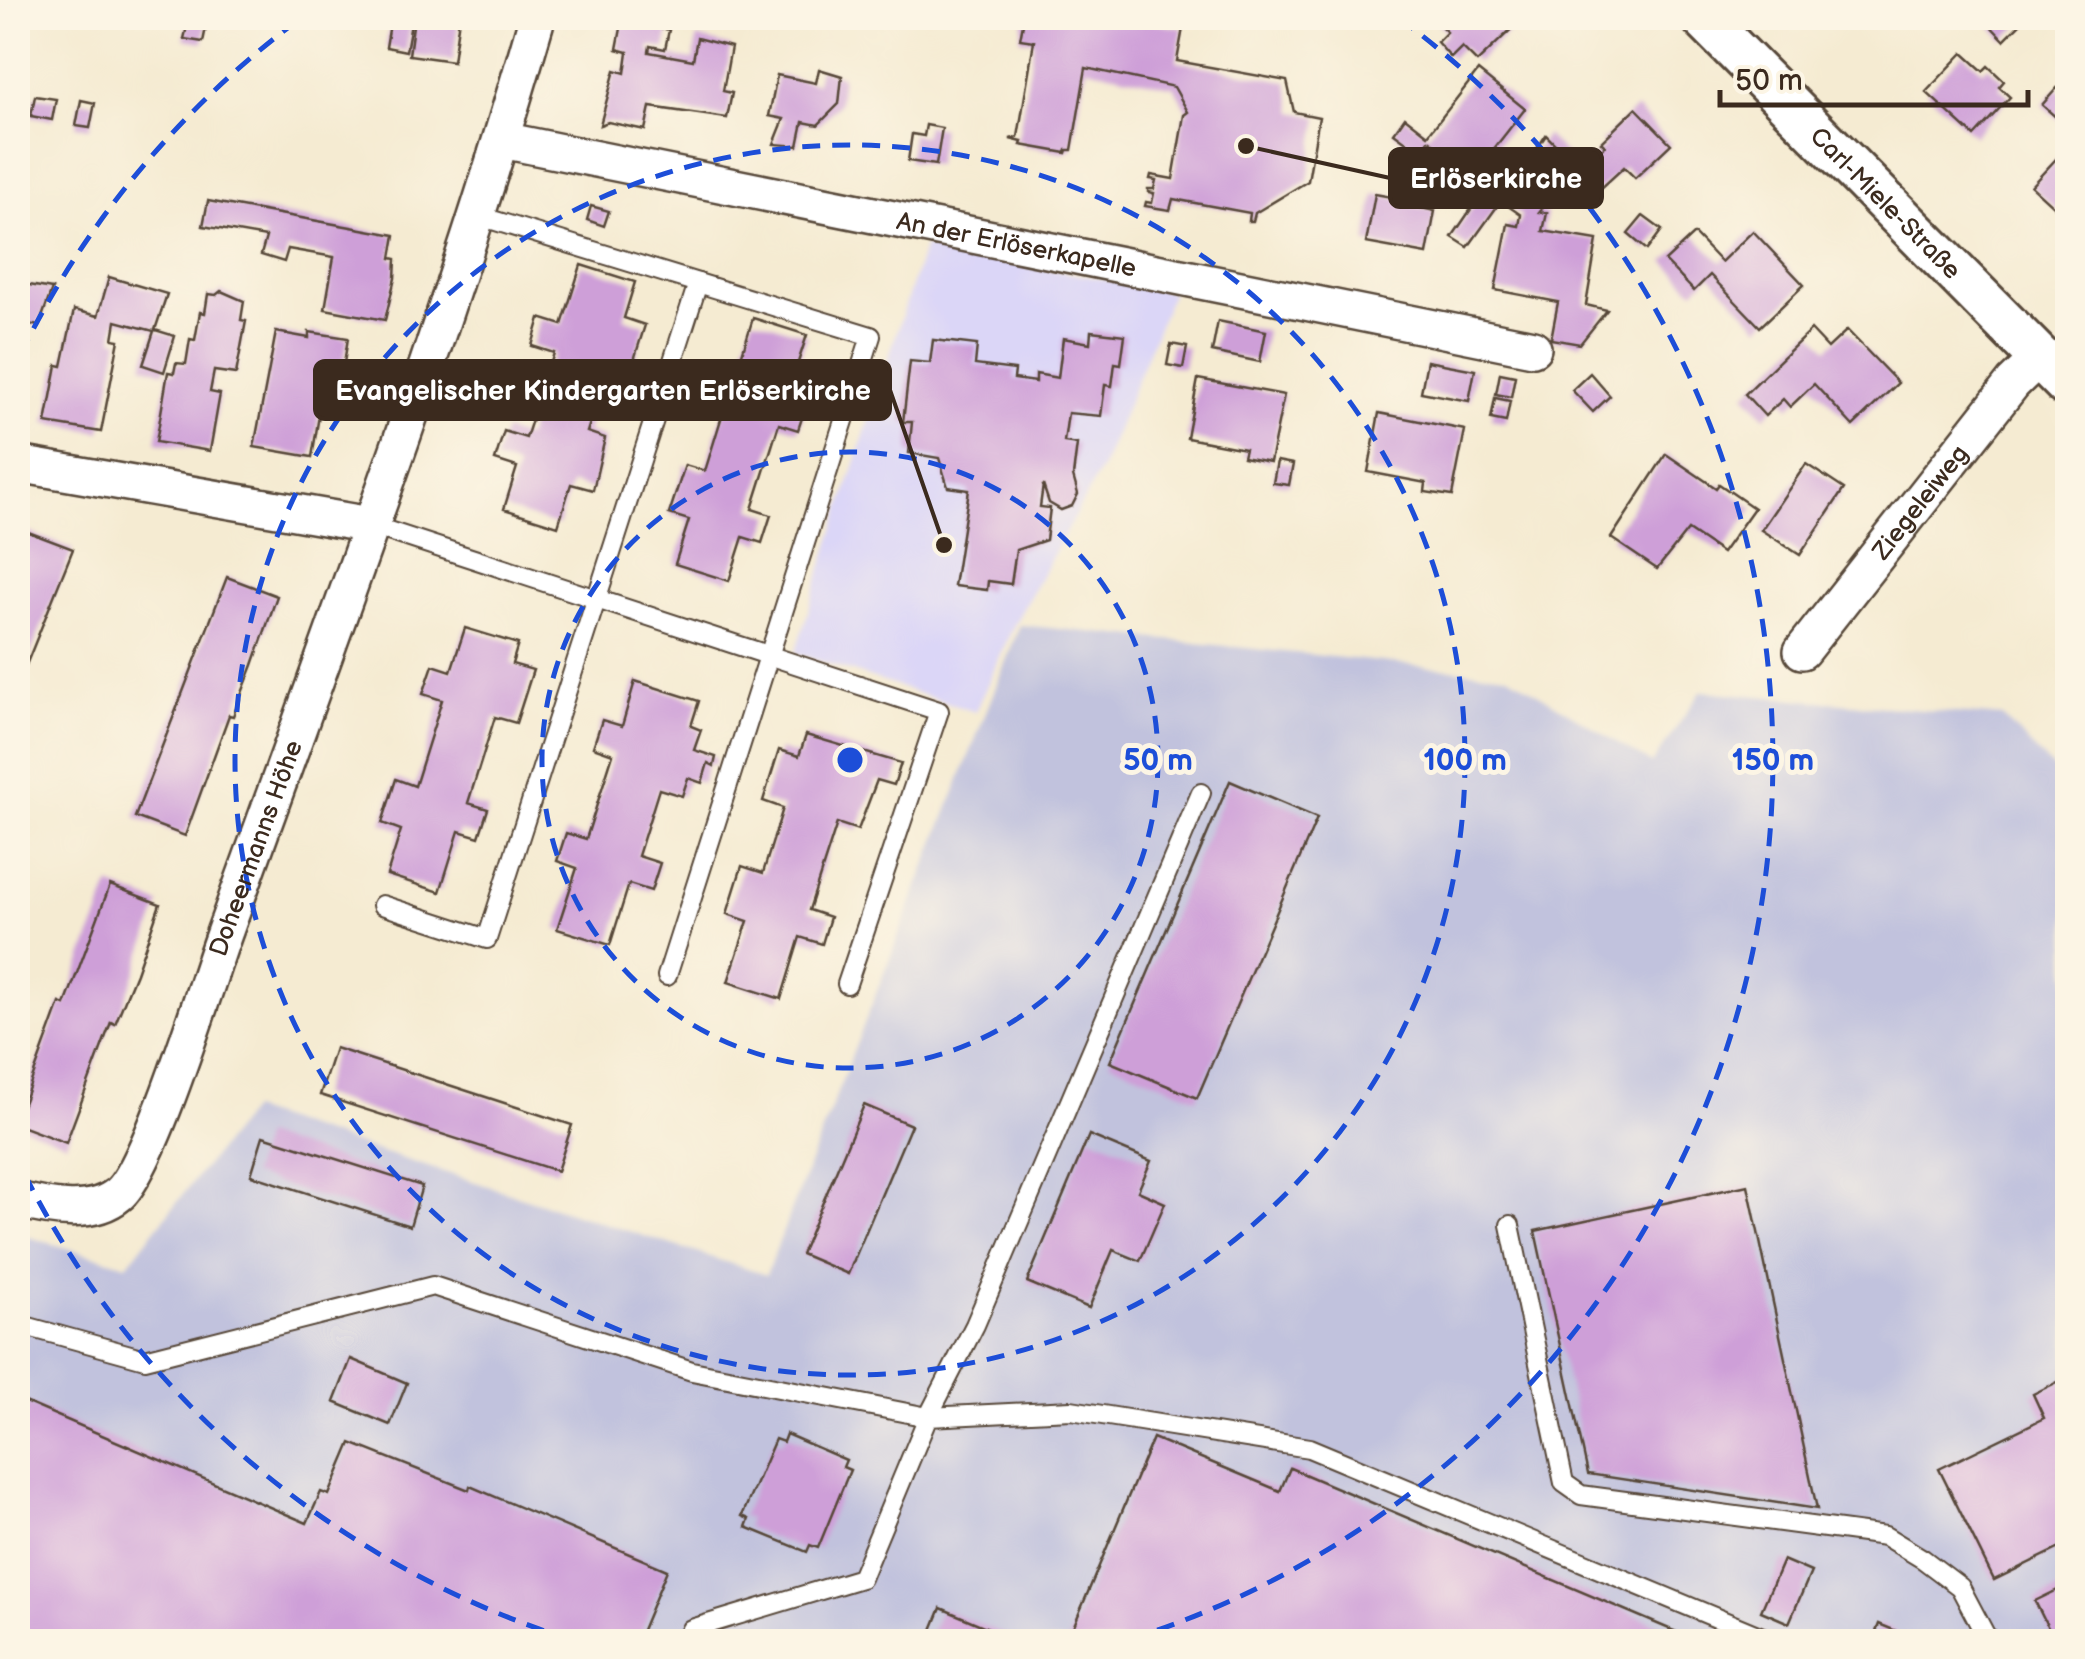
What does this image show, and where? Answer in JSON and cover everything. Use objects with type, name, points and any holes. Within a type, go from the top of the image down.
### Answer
[{"type":"street","name":"Doheermanns Höhe","points":[[18,1200],[90,1209],[119,1194],[135,1172],[176,1070],[370,525],[502,140],[537,18]]},
{"type":"street","name":"Carl-Miele-Straße","points":[[1703,18],[2059,373]]},
{"type":"street","name":"An der Erlöserkapelle","points":[[502,140],[1533,348]]},
{"type":"street","name":"Ziegeleiweg","points":[[1802,651],[2014,383],[2059,373]]},
{"type":"street","points":[[18,464],[370,525]]},
{"type":"lane","points":[[476,216],[871,336],[667,976]]},
{"type":"lane","points":[[382,905],[487,939],[698,283]]},
{"type":"lane","points":[[370,525],[940,711],[847,984]]},
{"type":"lane","points":[[685,1642],[690,1628],[861,1578],[928,1416],[975,1325],[1201,792]]},
{"type":"lane","points":[[1510,1225],[1564,1483],[1580,1495],[1885,1536],[1924,1558],[1960,1587],[1989,1642]]},
{"type":"lane","points":[[18,1324],[145,1358],[433,1286],[692,1371],[928,1416],[1071,1410],[1309,1448],[1774,1642]]},
{"type":"shaded area","points":[[924,246],[1172,292],[1102,467],[1015,623],[975,712],[795,653]]},
{"type":"shaded area","points":[[1020,625],[1508,675],[1652,764],[1701,691],[2002,717],[2067,782],[2067,1641],[18,1641],[18,1234],[127,1265],[250,1110],[766,1275]]},
{"type":"building","points":[[189,18],[208,18],[203,42],[184,39]]},
{"type":"building","points":[[391,18],[412,18],[406,51],[386,47]]},
{"type":"building","points":[[414,18],[459,18],[453,61],[409,55]]},
{"type":"building","points":[[623,18],[669,30],[665,49],[650,46],[649,52],[693,60],[697,38],[731,47],[723,91],[732,93],[727,118],[650,107],[645,130],[608,122],[600,125],[615,70],[625,73],[628,52],[617,49]]},
{"type":"building","points":[[1024,18],[1123,18],[1183,28],[1177,61],[1287,81],[1294,112],[1319,117],[1308,181],[1255,213],[1253,221],[1249,221],[1250,213],[1173,199],[1170,210],[1145,206],[1146,202],[1152,203],[1154,193],[1148,192],[1154,189],[1156,180],[1150,179],[1151,175],[1173,179],[1184,115],[1188,112],[1174,87],[1086,68],[1072,150],[1066,153],[1021,145],[1022,142],[1010,139],[1018,137],[1034,41],[1020,39]]},
{"type":"building","points":[[1433,18],[1523,18],[1477,62],[1462,47],[1451,58],[1437,42],[1447,32]]},
{"type":"building","points":[[1983,18],[2014,18],[2020,24],[2004,40]]},
{"type":"building","points":[[1963,53],[1983,71],[1988,66],[2004,81],[1999,87],[2010,97],[1974,136],[1926,92]]},
{"type":"building","points":[[819,69],[842,76],[839,104],[818,125],[803,122],[798,146],[774,144],[784,119],[769,116],[777,75],[816,83]]},
{"type":"building","points":[[1478,71],[1525,109],[1489,155],[1518,177],[1546,135],[1576,165],[1539,212],[1547,213],[1543,231],[1597,240],[1586,305],[1607,310],[1580,344],[1551,339],[1558,302],[1495,290],[1508,224],[1519,226],[1521,215],[1501,201],[1468,247],[1452,237],[1478,199],[1462,186],[1473,173],[1429,140],[1420,152],[1434,163],[1424,177],[1407,164],[1417,150],[1394,133],[1405,117],[1428,135]]},
{"type":"building","points":[[2057,88],[2068,98],[2068,128],[2042,105]]},
{"type":"building","points":[[35,96],[56,99],[52,120],[31,116]]},
{"type":"building","points":[[81,100],[95,103],[90,128],[76,126]]},
{"type":"building","points":[[1636,108],[1671,144],[1635,178],[1624,167],[1597,192],[1578,172],[1605,146],[1601,142]]},
{"type":"building","points":[[926,125],[942,128],[936,165],[908,161],[912,134],[924,136]]},
{"type":"building","points":[[2068,146],[2068,220],[2031,186]]},
{"type":"building","points":[[1375,194],[1408,200],[1407,205],[1435,211],[1427,254],[1366,243]]},
{"type":"building","points":[[208,201],[395,235],[391,258],[396,259],[395,278],[385,320],[325,309],[334,257],[288,249],[284,262],[261,255],[266,237],[203,226]]},
{"type":"building","points":[[591,206],[609,211],[604,226],[587,220]]},
{"type":"building","points":[[1643,216],[1662,230],[1647,250],[1628,234]]},
{"type":"building","points":[[1753,231],[1804,285],[1760,327],[1710,275],[1694,291],[1665,261],[1694,234],[1721,262]]},
{"type":"building","points":[[581,265],[635,282],[624,318],[645,325],[629,376],[607,369],[587,432],[605,438],[593,490],[571,484],[558,526],[504,509],[517,467],[495,460],[504,431],[526,438],[554,353],[532,346],[540,318],[562,325]]},
{"type":"building","points":[[109,277],[167,294],[155,330],[175,336],[164,372],[143,365],[154,331],[116,321],[113,339],[119,340],[101,432],[46,423],[57,365],[62,366],[74,310],[98,316]]},
{"type":"building","points":[[18,283],[52,289],[39,326],[23,323],[21,331],[18,331]]},
{"type":"building","points":[[221,291],[244,301],[241,320],[246,321],[236,374],[214,371],[210,392],[220,394],[210,451],[156,442],[168,372],[174,373],[176,363],[186,364],[190,339],[195,340],[208,294]]},
{"type":"building","points":[[753,318],[807,335],[787,396],[807,403],[798,430],[779,424],[752,509],[771,515],[762,543],[743,537],[729,581],[675,564],[689,520],[669,514],[685,465],[705,471],[725,406],[705,400],[714,373],[734,380]]},
{"type":"building","points":[[1218,321],[1266,331],[1260,362],[1212,352]]},
{"type":"building","points":[[1811,330],[1828,348],[1847,330],[1898,383],[1853,426],[1814,384],[1790,407],[1783,399],[1765,416],[1745,394]]},
{"type":"building","points":[[1091,331],[1125,335],[1121,364],[1115,363],[1112,386],[1105,385],[1101,416],[1068,413],[1064,442],[1077,444],[1073,476],[1078,494],[1072,506],[1061,510],[1049,503],[1043,485],[1040,507],[1050,508],[1046,540],[1016,550],[1011,584],[988,581],[987,590],[954,586],[969,490],[948,487],[939,458],[909,453],[912,422],[903,422],[910,361],[930,363],[933,340],[977,345],[975,365],[1015,370],[1014,379],[1036,382],[1036,374],[1058,378],[1063,338],[1090,343]]},
{"type":"building","points":[[276,332],[309,338],[309,332],[348,338],[341,382],[325,380],[312,457],[254,447]]},
{"type":"building","points":[[1171,344],[1187,347],[1183,368],[1167,365]]},
{"type":"building","points":[[1427,361],[1475,370],[1469,401],[1421,392]]},
{"type":"building","points":[[1500,373],[1515,376],[1511,397],[1496,394]]},
{"type":"building","points":[[1590,373],[1610,396],[1593,412],[1572,390]]},
{"type":"building","points":[[1198,379],[1284,395],[1270,462],[1243,457],[1245,449],[1187,438]]},
{"type":"building","points":[[1495,398],[1510,401],[1506,422],[1491,419]]},
{"type":"building","points":[[1379,413],[1465,430],[1452,496],[1425,492],[1426,483],[1368,472]]},
{"type":"building","points":[[1666,454],[1754,508],[1722,553],[1688,530],[1657,569],[1611,538]]},
{"type":"building","points":[[1277,461],[1293,464],[1289,485],[1273,483]]},
{"type":"building","points":[[1806,464],[1844,489],[1800,555],[1761,530]]},
{"type":"building","points":[[23,530],[73,549],[18,685],[18,544]]},
{"type":"building","points":[[227,577],[277,596],[185,836],[135,817]]},
{"type":"building","points":[[465,628],[518,644],[512,664],[533,670],[516,723],[495,717],[468,803],[488,809],[479,837],[459,831],[440,892],[387,875],[401,830],[382,823],[396,779],[415,786],[442,700],[423,694],[433,665],[451,671]]},
{"type":"building","points":[[635,681],[699,701],[691,726],[701,730],[694,750],[716,757],[714,766],[708,763],[702,783],[688,778],[682,796],[659,789],[638,856],[660,863],[651,891],[629,884],[610,945],[557,929],[577,868],[557,861],[566,833],[586,839],[613,754],[593,747],[602,720],[622,726]]},
{"type":"building","points":[[806,735],[901,763],[894,785],[877,780],[858,830],[837,823],[809,910],[830,917],[822,944],[800,937],[781,999],[728,982],[748,921],[727,914],[742,866],[763,873],[783,808],[763,801],[779,750],[799,756]]},
{"type":"building","points":[[1230,781],[1317,818],[1197,1098],[1110,1062]]},
{"type":"building","points":[[110,885],[160,904],[66,1143],[18,1125],[18,1117]]},
{"type":"building","points":[[335,1048],[572,1125],[557,1171],[320,1095]]},
{"type":"building","points":[[864,1105],[911,1125],[848,1274],[801,1254]]},
{"type":"building","points":[[1089,1135],[1151,1161],[1138,1191],[1165,1203],[1140,1261],[1113,1250],[1089,1308],[1027,1282]]},
{"type":"building","points":[[263,1136],[422,1186],[410,1226],[251,1175]]},
{"type":"building","points":[[1748,1185],[1817,1509],[1588,1474],[1535,1231]]},
{"type":"building","points":[[351,1359],[407,1383],[390,1425],[334,1402]]},
{"type":"building","points":[[2068,1377],[2068,1544],[1994,1580],[1939,1469],[2044,1418],[2033,1394]]},
{"type":"building","points":[[18,1399],[307,1523],[321,1492],[329,1495],[351,1443],[469,1490],[470,1486],[667,1570],[637,1642],[18,1642]]},
{"type":"building","points":[[786,1434],[846,1460],[843,1467],[850,1470],[818,1548],[810,1545],[807,1552],[746,1527],[749,1519],[742,1516],[775,1439],[783,1442]]},
{"type":"building","points":[[1153,1438],[1280,1491],[1290,1468],[1700,1642],[1067,1642]]},
{"type":"building","points":[[1783,1560],[1811,1572],[1789,1623],[1761,1611]]},
{"type":"building","points":[[2068,1585],[2068,1642],[2055,1642],[2035,1601]]},
{"type":"building","points":[[941,1608],[1019,1641],[1019,1642],[927,1642]]},
{"type":"building","points":[[1879,1624],[1896,1631],[1892,1642],[1872,1642]]},
{"type":"place","name":"Erlöserkirche","points":[[1246,146]]},
{"type":"place","name":"Evangelischer Kindergarten Erlöserkirche","points":[[944,545]]}]
